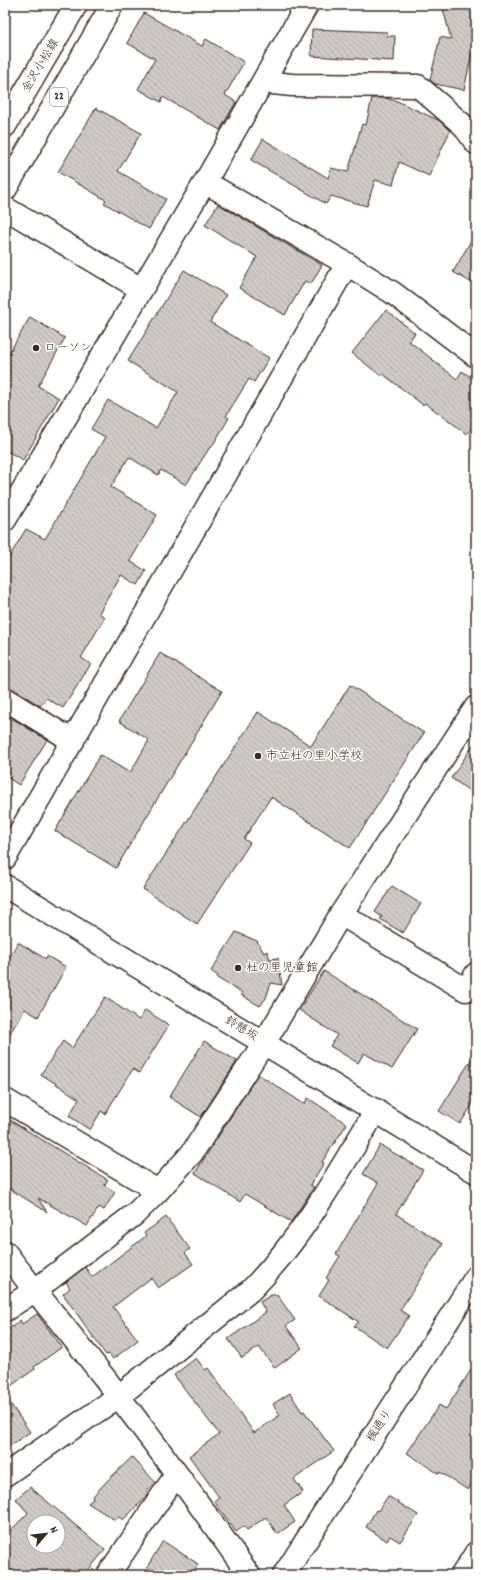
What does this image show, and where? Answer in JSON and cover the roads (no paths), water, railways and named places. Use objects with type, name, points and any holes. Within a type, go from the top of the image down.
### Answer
[{"type":"street","name":"金沢小松線","points":[[5,126],[76,5]]},
{"type":"street","name":"22","points":[[5,190],[112,5]]},
{"type":"street","points":[[5,520],[140,289],[205,182],[307,5]]},
{"type":"street","points":[[263,82],[292,85],[418,86],[463,125],[476,143]]},
{"type":"street","points":[[205,182],[347,264],[393,293],[476,356]]},
{"type":"street","points":[[5,208],[140,289]]},
{"type":"street","points":[[5,858],[347,264]]},
{"type":"street","points":[[5,699],[73,742]]},
{"type":"street","points":[[5,1310],[135,1214],[192,1153],[264,1043],[341,914],[476,707]]},
{"type":"street","name":"鈴懸坂","points":[[5,886],[476,1172]]},
{"type":"street","points":[[341,914],[466,990],[476,974]]},
{"type":"street","points":[[5,1100],[158,1191]]},
{"type":"street","points":[[5,1475],[119,1396],[251,1290],[270,1271],[308,1221],[376,1110]]},
{"type":"street","points":[[5,1252],[119,1396],[176,1475],[206,1512],[249,1575]]},
{"type":"street","name":"楓通り","points":[[284,1575],[476,1277]]},
{"type":"street","points":[[108,1575],[176,1475]]},
{"type":"street","points":[[462,1575],[476,1553]]},
{"type":"place","name":"ローソン","points":[[36,348]]},
{"type":"place","name":"市立杜の里小学校","points":[[258,756]]},
{"type":"place","name":"杜の里児童館","points":[[238,968]]}]
